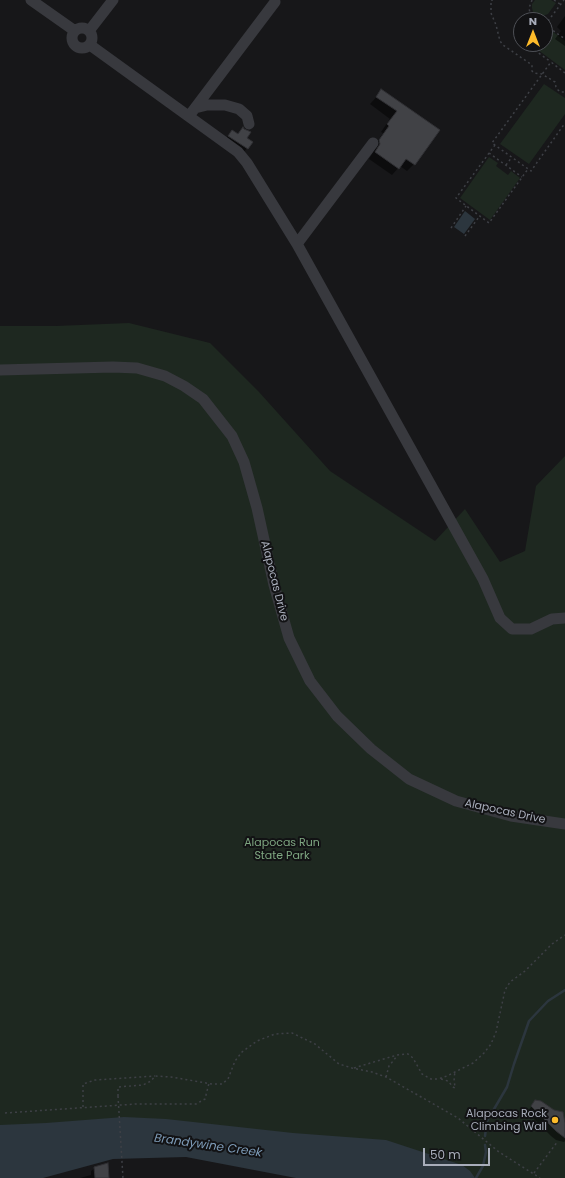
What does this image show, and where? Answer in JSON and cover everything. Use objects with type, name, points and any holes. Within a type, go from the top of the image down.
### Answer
[{"type":"street","points":[[31,0],[75,31]]},
{"type":"street","points":[[89,31],[113,0]]},
{"type":"street","points":[[192,112],[275,2]]},
{"type":"street","points":[[80,28],[84,28],[89,31],[92,36],[90,45],[84,48],[77,46],[72,38],[75,31],[80,28]]},
{"type":"street","points":[[90,45],[192,112],[238,152],[247,163],[297,244],[479,572],[500,618],[512,629],[531,629],[552,619],[565,618]]},
{"type":"street","points":[[192,112],[207,105],[225,105],[239,109],[247,116],[249,124]]},
{"type":"street","points":[[297,244],[373,143]]},
{"type":"street","name":"Alapocas Drive","points":[[0,370],[113,367],[137,368],[165,376],[184,386],[203,399],[232,436],[244,462],[257,508],[274,585],[290,638],[310,681],[338,716],[371,749],[409,778],[456,801],[511,816],[565,824]]},
{"type":"path","points":[[492,0],[490,13],[496,25],[500,41],[503,45],[532,65],[532,71],[534,73],[542,74],[555,82],[560,92],[565,92]]},
{"type":"path","points":[[530,12],[529,8],[532,0]]},
{"type":"path","points":[[554,0],[560,4]]},
{"type":"path","points":[[553,14],[564,0]]},
{"type":"path","points":[[553,31],[565,39]]},
{"type":"path","points":[[537,52],[565,73]]},
{"type":"path","points":[[528,169],[489,223],[456,198],[489,153],[494,145],[492,143],[551,62]]},
{"type":"path","points":[[494,145],[531,171],[565,123]]},
{"type":"path","points":[[489,153],[522,177]]},
{"type":"path","points":[[506,165],[512,157]]},
{"type":"path","points":[[451,228],[466,206]]},
{"type":"path","points":[[465,236],[480,216]]},
{"type":"path","points":[[352,1068],[397,1055],[408,1054],[413,1058],[422,1074],[431,1079],[441,1078],[474,1063],[491,1044],[496,1032],[505,990],[510,982],[525,971],[552,944],[565,934]]},
{"type":"path","points":[[83,1107],[83,1084],[95,1080],[155,1076],[222,1084],[228,1079],[242,1052],[257,1041],[275,1034],[292,1033],[315,1044],[339,1064],[386,1077],[458,1118],[499,1152],[540,1178]]},
{"type":"path","points":[[386,1077],[389,1066],[397,1055]]},
{"type":"path","points":[[441,1078],[448,1081],[455,1088],[455,1072]]},
{"type":"path","points":[[123,1178],[118,1087],[143,1085],[151,1081],[155,1076]]},
{"type":"path","points":[[5,1113],[136,1104],[196,1104],[205,1099],[209,1083]]},
{"type":"path","points":[[534,1173],[558,1141]]},
{"type":"green space","points":[[535,0],[551,0],[556,3],[549,12],[533,12],[532,4]]},
{"type":"green space","points":[[553,32],[565,41],[565,70],[541,52],[553,52]]},
{"type":"green space","points":[[544,84],[565,98],[565,114],[529,164],[500,144]]},
{"type":"green space","points":[[489,157],[498,163],[496,166],[508,175],[511,171],[520,178],[490,220],[460,198]]},
{"type":"green space","name":"Alapocas Run State Park","points":[[129,323],[210,343],[259,392],[330,471],[435,541],[465,509],[500,562],[525,551],[536,486],[565,456],[565,1178],[419,1178],[247,1151],[0,1163],[0,326],[56,326]]},
{"type":"water","points":[[465,211],[475,219],[464,234],[454,227]]},
{"type":"water","name":"Brandywine Creek","points":[[124,1117],[166,1119],[293,1133],[386,1140],[462,1165],[470,1171],[475,1178],[296,1178],[186,1157],[113,1159],[43,1178],[0,1178],[0,1125]]},
{"type":"building","points":[[381,89],[440,130],[415,165],[406,159],[399,169],[375,152],[380,144],[379,140],[389,126],[387,124],[397,111],[376,97]]},
{"type":"building","points":[[243,127],[251,132],[247,138],[253,142],[248,149],[228,136],[232,130],[238,134]]},
{"type":"building","name":"Alapocas Rock Climbing Wall","points":[[535,1100],[541,1101],[554,1110],[563,1112],[565,1138],[531,1106]]},
{"type":"building","points":[[108,1163],[109,1178],[95,1178],[94,1167]]},
{"type":"waterway","points":[[485,1136],[487,1121],[507,1087],[529,1021],[548,1001],[565,990]]},
{"type":"waterway","points":[[476,1178],[483,1166],[486,1152],[485,1145]]},
{"type":"place","name":"Alapocas Rock Climbing Wall","points":[[555,1120]]}]
